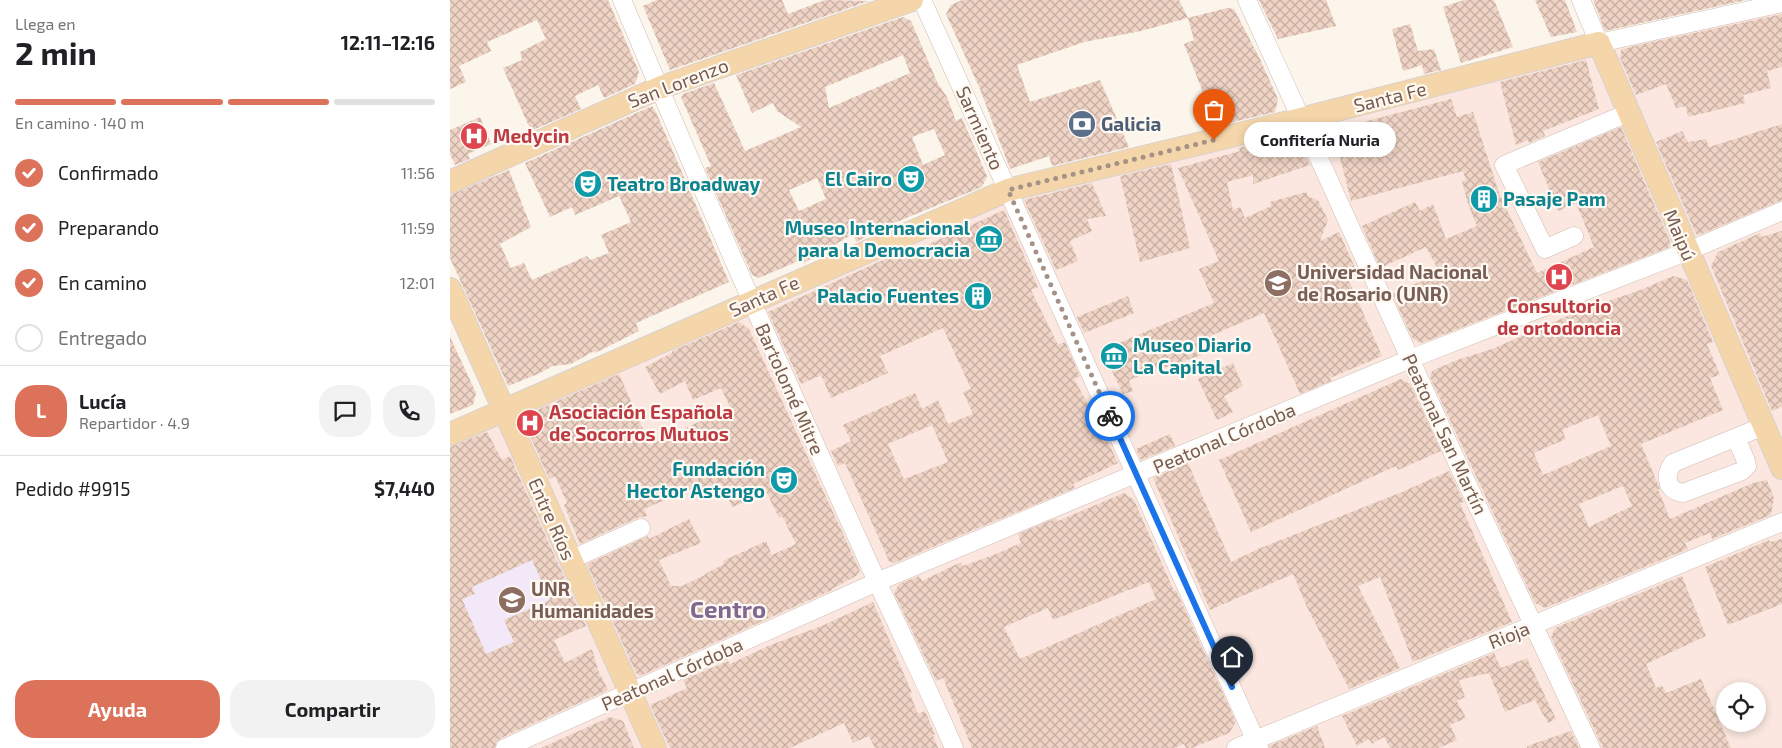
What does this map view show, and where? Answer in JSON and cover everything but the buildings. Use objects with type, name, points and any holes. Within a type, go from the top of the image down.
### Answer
[{"type":"main road","name":"San Lorenzo","points":[[450,182],[659,88],[912,0]]},
{"type":"main road","name":"Santa Fe","points":[[450,434],[1008,190],[1301,120],[1599,43]]},
{"type":"main road","name":"Maipú","points":[[1599,43],[1782,468]]},
{"type":"main road","name":"Entre Ríos","points":[[450,289],[655,748]]},
{"type":"street","name":"Bartolomé Mitre","points":[[622,0],[751,302],[877,582],[939,711],[954,748]]},
{"type":"street","name":"Sarmiento","points":[[922,0],[1258,744]]},
{"type":"street","name":"Peatonal San Martín","points":[[1247,0],[1410,359],[1591,748]]},
{"type":"street","name":"Maipú","points":[[1580,0],[1599,43]]},
{"type":"street","name":"Santa Fe","points":[[1599,43],[1782,3]]},
{"type":"street","points":[[1574,236],[1545,249],[1504,165],[1628,113]]},
{"type":"street","name":"Peatonal Córdoba","points":[[505,748],[877,582],[1410,359],[1688,251],[1782,211]]},
{"type":"street","points":[[1736,438],[1764,426]]},
{"type":"street","name":"Rioja","points":[[1236,748],[1258,744],[1533,625],[1782,522]]},
{"type":"street","points":[[570,560],[641,528]]},
{"type":"shaded area","points":[[1782,3],[1782,748],[450,748],[450,434],[1008,190]]},
{"type":"shaded area","name":"UNR Humanidades","points":[[545,532],[586,626],[471,677],[450,574]]},
{"type":"way so far","points":[[1110,416],[1008,190],[1214,140]]},
{"type":"place","name":"Galicia","points":[[1082,124]]},
{"type":"place","name":"Medycin","points":[[474,136]]},
{"type":"place","name":"Confitería Nuria","points":[[1214,140]]},
{"type":"place","name":"El Cairo","points":[[911,179]]},
{"type":"place","name":"Teatro Broadway","points":[[588,184]]},
{"type":"place","name":"Pasaje Pam","points":[[1484,199]]},
{"type":"place","name":"Museo Internacional para la Democracia","points":[[989,239]]},
{"type":"place","name":"Consultorio de ortodoncia","points":[[1559,277]]},
{"type":"place","name":"Universidad Nacional de Rosario (UNR)","points":[[1278,283]]},
{"type":"place","name":"Palacio Fuentes","points":[[978,296]]},
{"type":"place","name":"Museo Diario La Capital","points":[[1114,356]]},
{"type":"place","name":"Asociación Española de Socorros Mutuos","points":[[530,423]]},
{"type":"place","name":"Fundación Hector Astengo","points":[[784,480]]},
{"type":"place","name":"UNR Humanidades","points":[[512,600]]},
{"type":"district","name":"Centro","points":[[728,610]]},
{"type":"route","points":[[1110,416],[1232,687]]}]
